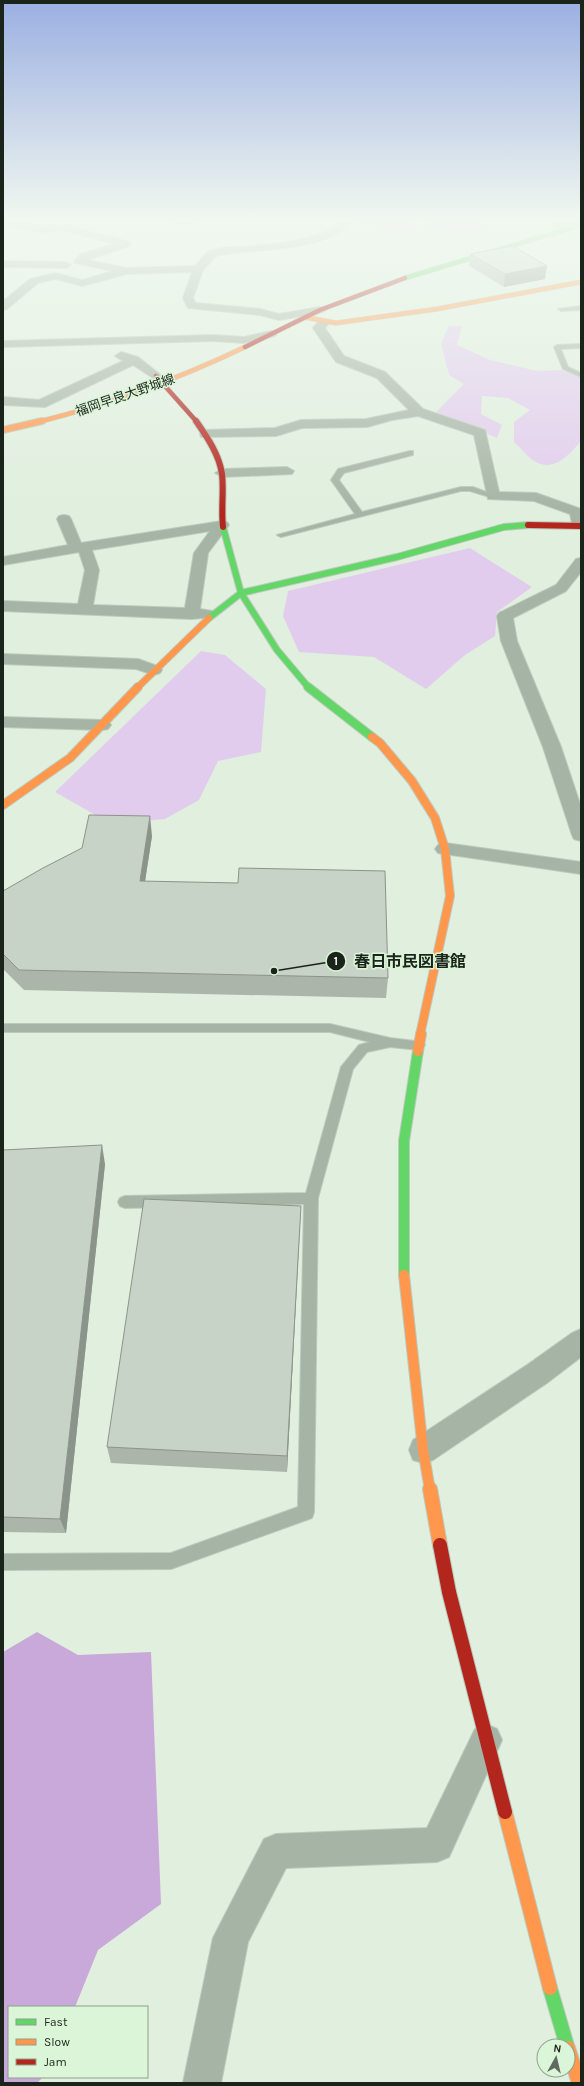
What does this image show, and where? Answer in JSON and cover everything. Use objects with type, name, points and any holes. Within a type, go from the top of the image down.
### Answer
[{"type":"street","points":[[279,317],[307,316]]},
{"type":"street","name":"福岡早良大野城線","points":[[265,328],[304,317],[316,316]]},
{"type":"street","points":[[7,800],[70,758],[154,670],[213,614],[241,593],[397,557],[504,527],[539,524],[580,526],[577,512],[536,497],[492,496],[480,433],[419,412],[381,375],[340,359],[319,328],[322,316]]},
{"type":"street","points":[[323,316],[336,323],[384,316]]},
{"type":"street","name":"福岡早良大野城線","points":[[30,414],[66,405],[231,354],[279,317]]},
{"type":"street","points":[[3,334],[9,344],[86,343],[213,338],[244,340],[265,328]]},
{"type":"street","points":[[218,346],[231,340]]},
{"type":"street","points":[[86,343],[134,360],[162,376],[206,434],[222,473],[222,525],[241,593],[276,650],[306,685],[337,711],[380,743],[412,781],[435,818],[445,848],[450,896],[425,1007],[404,1141],[402,1264],[423,1450],[449,1592],[555,2007],[565,2038]]},
{"type":"street","points":[[3,401],[41,404],[134,360]]},
{"type":"street","name":"福岡早良大野城線","points":[[3,430],[74,413],[162,376]]},
{"type":"street","points":[[206,434],[276,432],[301,424],[367,423],[391,416],[419,412]]},
{"type":"street","points":[[222,473],[287,471]]},
{"type":"street","points":[[64,519],[92,570],[85,609]]},
{"type":"street","points":[[3,561],[222,525]]},
{"type":"street","points":[[192,614],[201,553],[222,525]]},
{"type":"street","points":[[581,562],[561,588],[534,600],[505,616],[509,641],[552,746],[581,835]]},
{"type":"street","points":[[3,606],[213,614]]},
{"type":"street","points":[[3,659],[138,664],[154,670]]},
{"type":"street","points":[[3,722],[102,725]]},
{"type":"street","points":[[445,848],[581,868]]},
{"type":"street","points":[[423,1450],[537,1374],[581,1341]]},
{"type":"street","points":[[202,2083],[232,1938],[276,1851],[438,1844],[486,1740]]},
{"type":"street","points":[[576,2073],[579,2083]]},
{"type":"lane","points":[[581,346],[557,348],[565,368],[581,375]]},
{"type":"lane","points":[[360,515],[335,480],[341,471],[410,453]]},
{"type":"lane","points":[[281,535],[461,489],[470,489],[492,496]]},
{"type":"lane","points":[[3,1028],[330,1028],[390,1042],[419,1045]]},
{"type":"lane","points":[[3,1562],[171,1561],[306,1512],[311,1198],[347,1067],[364,1048],[390,1042]]},
{"type":"lane","points":[[125,1202],[311,1198]]},
{"type":"shaded area","points":[[449,326],[462,326],[457,345],[490,360],[537,371],[561,370],[581,377],[581,441],[567,456],[556,463],[543,465],[527,455],[514,442],[514,422],[530,410],[508,398],[482,396],[481,414],[502,425],[497,438],[436,412],[464,384],[449,375],[441,343]]},
{"type":"shaded area","points":[[470,548],[532,587],[497,612],[495,636],[465,655],[426,689],[374,657],[299,652],[283,616],[288,591]]},
{"type":"shaded area","points":[[201,651],[225,655],[266,689],[261,752],[218,761],[199,800],[165,819],[111,824],[55,792]]},
{"type":"shaded area","points":[[37,1632],[78,1655],[151,1652],[161,1904],[98,1950],[75,2006],[8,2006],[8,2078],[42,2078],[37,2083],[3,2083],[3,1652]]},
{"type":"building","points":[[89,815],[150,816],[140,881],[238,883],[239,868],[385,871],[388,978],[19,970],[3,954],[3,891],[82,848]]},
{"type":"building","points":[[102,1145],[60,1519],[3,1517],[3,1150]]},
{"type":"building","points":[[144,1199],[301,1206],[287,1456],[107,1447]]},
{"type":"traffic: fast","points":[[209,618],[241,593],[397,557],[504,527],[528,525]]},
{"type":"traffic: fast","points":[[223,527],[241,593],[277,650],[306,685],[372,737]]},
{"type":"traffic: fast","points":[[404,1275],[404,1141],[418,1051]]},
{"type":"traffic: fast","points":[[550,1988],[565,2038]]},
{"type":"traffic: slow","points":[[304,317],[336,323],[384,316]]},
{"type":"traffic: slow","points":[[3,430],[96,407],[127,397],[187,374],[245,347]]},
{"type":"traffic: slow","points":[[3,805],[70,758],[154,670],[209,618]]},
{"type":"traffic: slow","points":[[372,737],[380,743],[412,781],[435,818],[445,849],[450,896],[425,1007],[418,1051]]},
{"type":"traffic: slow","points":[[404,1275],[423,1450],[440,1545]]},
{"type":"traffic: slow","points":[[505,1812],[550,1988]]},
{"type":"traffic: slow","points":[[576,2073],[579,2083]]},
{"type":"traffic: jam","points":[[245,347],[307,316]]},
{"type":"traffic: jam","points":[[156,376],[186,409],[214,448],[222,474],[223,527]]},
{"type":"traffic: jam","points":[[528,525],[581,526]]},
{"type":"traffic: jam","points":[[440,1545],[449,1592],[505,1812]]},
{"type":"place","name":"春日市民図書館","points":[[274,971]]}]
